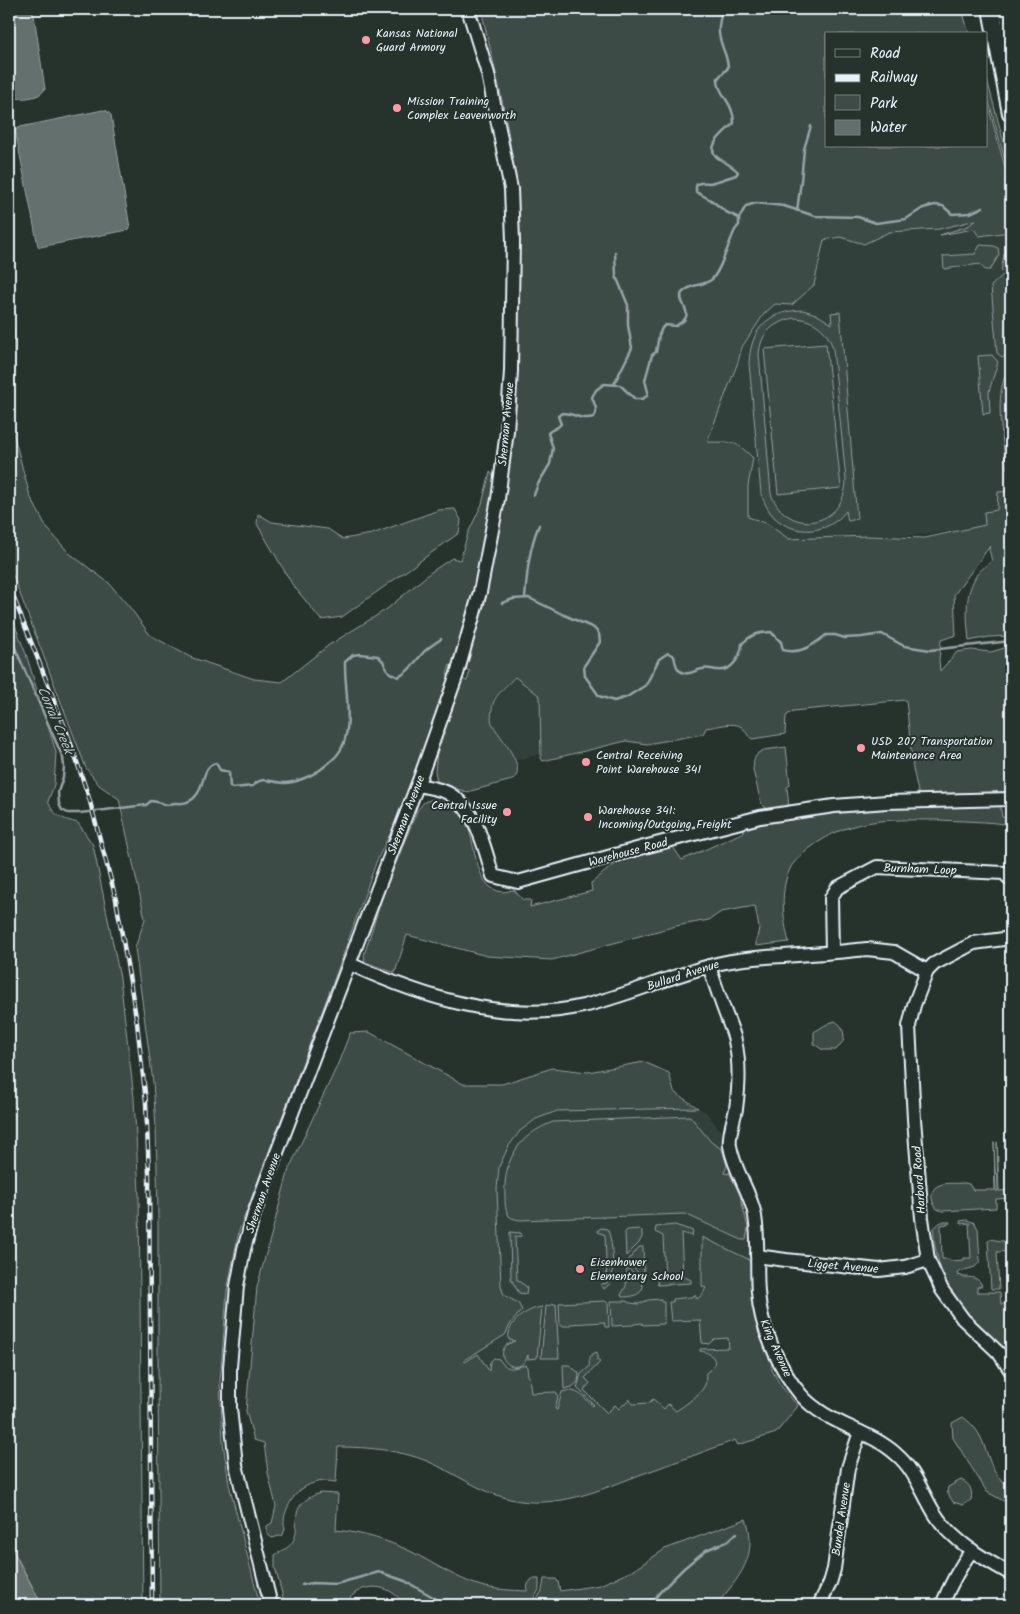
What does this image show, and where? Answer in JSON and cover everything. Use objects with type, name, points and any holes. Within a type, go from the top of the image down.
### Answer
[{"type":"main road","points":[[991,9],[1011,113]]},
{"type":"main road","points":[[1008,9],[1011,34]]},
{"type":"street","name":"Sherman Avenue","points":[[271,1605],[236,1465],[230,1408],[232,1322],[239,1276],[254,1214],[418,785],[457,674],[480,592],[498,499],[507,432],[511,371],[513,241],[511,189],[488,74],[468,9]]},
{"type":"street","name":"Warehouse Road","points":[[418,785],[446,792],[463,803],[478,829],[493,876],[518,882],[644,846],[760,818],[834,806],[887,802],[1011,799]]},
{"type":"street","name":"Burnham Loop","points":[[832,952],[831,898],[837,888],[877,867],[1004,873],[1011,880]]},
{"type":"street","points":[[926,971],[934,964],[974,943],[1011,938]]},
{"type":"street","name":"Bullard Avenue","points":[[350,964],[430,996],[512,1012],[546,1012],[583,1006],[709,966],[743,958],[867,949],[894,952],[926,971]]},
{"type":"street","name":"King Avenue","points":[[709,966],[735,1041],[739,1072],[736,1107],[729,1144],[739,1175],[749,1194],[755,1216],[758,1292],[764,1325],[784,1371],[811,1406],[832,1419],[882,1442],[897,1454],[911,1470],[935,1514],[948,1530],[972,1550],[1011,1574]]},
{"type":"street","name":"Harbord Road","points":[[926,971],[909,1026],[922,1218],[928,1260],[942,1290],[963,1319],[1005,1351],[1011,1371]]},
{"type":"street","name":"Ligget Avenue","points":[[757,1255],[879,1270],[905,1267],[928,1260]]},
{"type":"street","name":"Bundel Avenue","points":[[819,1605],[830,1583],[834,1569],[848,1468],[860,1432]]},
{"type":"street","points":[[942,1605],[954,1579],[972,1550]]},
{"type":"shaded area","points":[[1011,197],[1011,526],[777,548],[734,532],[691,435],[794,236]]},
{"type":"shaded area","points":[[515,677],[540,695],[541,754],[516,760],[491,721],[494,702]]},
{"type":"shaded area","name":"Eisenhower Elementary School","points":[[698,1108],[706,1112],[724,1135],[723,1150],[727,1166],[740,1195],[748,1228],[751,1306],[772,1370],[627,1446],[367,1316],[510,1124],[557,1111]]},
{"type":"green space","points":[[481,9],[962,9],[968,32],[825,32],[825,148],[988,148],[988,105],[1006,171],[1011,205],[1011,232],[979,236],[974,229],[940,235],[968,226],[976,220],[939,229],[889,232],[864,244],[840,237],[824,240],[814,285],[792,305],[775,304],[764,314],[742,347],[707,442],[736,444],[753,458],[748,486],[748,517],[766,523],[789,539],[867,536],[925,538],[985,525],[984,512],[997,510],[998,492],[1011,491],[1011,636],[989,637],[969,641],[967,609],[969,593],[976,575],[992,561],[990,546],[954,595],[956,635],[941,640],[939,660],[940,671],[957,652],[971,650],[991,652],[1011,646],[1011,792],[919,796],[913,769],[906,700],[793,711],[786,716],[785,734],[752,739],[738,725],[724,725],[706,728],[703,734],[647,744],[626,741],[543,761],[541,758],[540,696],[515,677],[496,697],[491,719],[511,752],[517,768],[517,775],[512,780],[467,792],[437,781],[435,771],[437,751],[462,679],[467,681],[470,671],[465,669],[484,601],[494,555],[503,509],[513,425],[518,323],[517,210],[514,172],[504,110]]},
{"type":"green space","points":[[988,83],[1011,169],[1011,191],[1008,171],[988,98]]},
{"type":"green space","points":[[980,245],[998,248],[999,255],[990,270],[985,270],[980,264],[944,269],[943,256],[975,254]]},
{"type":"green space","points":[[1011,252],[1011,348],[1003,358],[997,353],[991,286],[1004,274],[1005,272],[1001,271],[1004,254]]},
{"type":"green space","points":[[9,309],[14,330],[11,425],[30,496],[47,528],[69,553],[109,583],[150,635],[190,657],[254,679],[282,682],[329,645],[387,609],[431,572],[452,558],[460,560],[468,533],[482,504],[490,472],[496,479],[473,598],[454,666],[450,665],[447,674],[451,676],[393,828],[377,860],[334,980],[239,1231],[227,1291],[220,1382],[223,1442],[229,1484],[260,1605],[160,1605],[156,1127],[153,1082],[135,948],[145,919],[119,799],[99,785],[86,768],[9,565]]},
{"type":"green space","points":[[803,310],[816,314],[832,324],[831,313],[840,312],[857,519],[848,521],[846,511],[831,524],[811,530],[792,528],[782,523],[770,512],[761,494],[749,363],[753,340],[758,331],[771,318],[791,311]],"holes":[[[801,319],[814,323],[824,331],[833,349],[846,479],[843,495],[837,508],[827,516],[815,521],[802,521],[790,517],[779,508],[771,494],[759,354],[762,340],[769,330],[787,320]]]},
{"type":"green space","points":[[826,344],[841,488],[778,494],[764,349]]},
{"type":"green space","points":[[992,355],[998,362],[989,391],[990,413],[983,414],[978,356]]},
{"type":"green space","points":[[1011,365],[1011,471],[1009,471],[1006,467],[1000,401],[1005,376]]},
{"type":"green space","points":[[455,509],[461,520],[459,533],[342,617],[321,620],[292,584],[257,524],[258,514],[272,522],[328,529],[343,539],[372,534],[439,510]]},
{"type":"green space","points":[[9,610],[26,654],[56,752],[54,785],[48,801],[56,814],[78,823],[93,845],[120,978],[134,1098],[139,1193],[143,1605],[42,1605],[9,1542]]},
{"type":"green space","points":[[786,747],[790,785],[787,787],[789,808],[768,810],[761,803],[753,770],[754,759],[758,753],[764,750]]},
{"type":"green space","points":[[433,799],[452,806],[461,813],[470,833],[480,871],[492,889],[503,892],[514,890],[523,900],[531,900],[530,907],[592,891],[591,883],[621,861],[673,847],[682,860],[744,832],[743,829],[775,821],[871,809],[1000,804],[1002,817],[1011,820],[1011,825],[963,821],[891,820],[858,825],[832,834],[814,845],[800,857],[793,864],[787,876],[783,904],[789,942],[756,946],[759,928],[755,906],[721,912],[709,920],[676,926],[552,960],[487,956],[407,935],[395,973],[365,962],[364,955],[382,898],[417,811],[424,802]]},
{"type":"green space","points":[[835,1021],[842,1029],[844,1040],[836,1050],[823,1050],[814,1044],[814,1032]]},
{"type":"green space","points":[[369,1032],[463,1084],[502,1084],[552,1068],[588,1072],[644,1062],[669,1073],[674,1092],[698,1108],[557,1111],[536,1119],[520,1131],[508,1147],[499,1167],[497,1189],[501,1286],[504,1295],[518,1303],[522,1310],[511,1323],[505,1335],[464,1360],[465,1362],[478,1354],[489,1371],[490,1362],[494,1358],[499,1359],[505,1366],[511,1368],[525,1365],[529,1376],[531,1393],[556,1392],[558,1396],[555,1409],[557,1410],[562,1392],[567,1391],[579,1394],[594,1405],[577,1388],[581,1374],[589,1367],[591,1356],[597,1352],[597,1360],[600,1362],[585,1378],[590,1383],[584,1390],[607,1413],[615,1405],[619,1409],[629,1399],[633,1404],[649,1403],[653,1399],[664,1409],[668,1404],[676,1411],[699,1393],[706,1383],[706,1373],[713,1368],[715,1362],[713,1357],[708,1353],[700,1351],[700,1349],[729,1348],[728,1338],[714,1339],[709,1344],[702,1343],[700,1320],[671,1321],[669,1302],[673,1302],[673,1299],[695,1295],[697,1299],[706,1288],[702,1286],[702,1237],[748,1259],[752,1267],[753,1306],[758,1327],[772,1363],[772,1370],[781,1386],[798,1406],[776,1433],[738,1445],[735,1440],[594,1492],[578,1497],[544,1502],[527,1502],[499,1496],[427,1461],[406,1454],[338,1447],[336,1482],[313,1483],[300,1490],[295,1495],[286,1512],[283,1535],[272,1538],[267,1534],[267,1526],[272,1523],[276,1506],[268,1473],[264,1443],[254,1440],[246,1411],[257,1287],[289,1169],[337,1066],[350,1033]]},
{"type":"green space","points":[[690,1116],[711,1142],[722,1149],[727,1166],[724,1173],[728,1174],[729,1172],[740,1195],[748,1228],[746,1240],[742,1240],[685,1214],[519,1220],[509,1216],[505,1190],[509,1163],[515,1151],[526,1137],[539,1129],[553,1122]]},
{"type":"green space","points":[[994,1142],[996,1191],[998,1191],[997,1142],[999,1191],[1011,1190],[1011,1198],[996,1199],[996,1208],[942,1211],[937,1209],[933,1203],[932,1193],[940,1185],[965,1183],[969,1184],[973,1190],[995,1190]]},
{"type":"green space","points":[[967,1220],[975,1223],[978,1229],[980,1261],[975,1267],[958,1272],[957,1275],[977,1279],[982,1286],[977,1287],[977,1292],[1000,1292],[1001,1304],[1011,1304],[1011,1345],[1003,1347],[971,1317],[954,1295],[941,1270],[935,1245],[934,1228],[941,1222],[950,1222],[949,1224],[941,1225],[942,1259],[949,1259],[950,1261],[964,1260],[964,1258],[971,1258],[969,1223],[961,1224],[960,1221]]},
{"type":"green space","points":[[675,1225],[693,1231],[692,1236],[681,1233],[683,1276],[691,1280],[691,1283],[658,1285],[657,1280],[665,1279],[663,1236],[655,1232],[656,1227]]},
{"type":"green space","points":[[601,1228],[607,1229],[609,1233],[612,1255],[611,1283],[604,1289],[601,1285],[607,1283],[605,1235],[598,1232]]},
{"type":"green space","points":[[639,1229],[642,1232],[642,1237],[639,1243],[626,1256],[625,1232],[627,1230]]},
{"type":"green space","points":[[510,1232],[521,1233],[521,1236],[515,1237],[517,1280],[527,1287],[526,1294],[519,1293],[511,1279]]},
{"type":"green space","points":[[991,1239],[1011,1241],[1011,1251],[997,1252],[999,1289],[991,1289],[988,1241]]},
{"type":"green space","points":[[639,1247],[643,1247],[644,1278],[627,1262]]},
{"type":"green space","points":[[627,1268],[637,1276],[643,1287],[637,1294],[622,1297],[621,1295],[626,1286]]},
{"type":"green space","points":[[661,1299],[661,1302],[664,1302],[664,1324],[643,1325],[642,1323],[612,1326],[611,1301],[626,1301],[639,1304],[648,1300]]},
{"type":"green space","points":[[605,1301],[608,1303],[609,1327],[605,1327],[604,1322],[560,1326],[559,1303]]},
{"type":"green space","points":[[556,1304],[559,1358],[541,1358],[546,1306]]},
{"type":"green space","points":[[542,1307],[537,1358],[528,1359],[528,1355],[525,1362],[520,1366],[510,1365],[505,1362],[503,1351],[506,1345],[515,1341],[509,1340],[509,1333],[514,1322],[530,1310]]},
{"type":"green space","points":[[563,1365],[569,1365],[579,1373],[578,1382],[572,1387],[564,1389]]},
{"type":"green space","points":[[963,1417],[977,1431],[998,1476],[1004,1482],[1011,1485],[1011,1505],[987,1492],[953,1438],[952,1423]]},
{"type":"green space","points":[[961,1480],[969,1485],[972,1493],[971,1500],[963,1505],[953,1502],[947,1492],[948,1487]]},
{"type":"green space","points":[[320,1493],[338,1494],[336,1530],[365,1535],[393,1544],[481,1586],[527,1591],[528,1584],[532,1579],[539,1579],[539,1590],[530,1605],[404,1605],[393,1593],[373,1587],[360,1590],[354,1594],[346,1605],[285,1605],[275,1567],[275,1555],[290,1545],[295,1537],[296,1517],[301,1504],[308,1498]]},
{"type":"green space","points":[[746,1519],[750,1544],[748,1555],[739,1576],[716,1605],[533,1605],[542,1591],[544,1579],[556,1579],[560,1591],[600,1585],[632,1571],[665,1549]]},
{"type":"water","points":[[29,9],[34,15],[45,89],[34,97],[9,99],[9,11]]},
{"type":"water","points":[[103,110],[111,115],[130,228],[128,230],[40,247],[38,246],[15,130],[20,127]]},
{"type":"water","points":[[9,1542],[13,1551],[42,1605],[9,1605]]},
{"type":"waterway","points":[[534,495],[550,464],[553,448],[548,433],[561,424],[558,416],[562,413],[585,418],[594,417],[596,409],[592,397],[596,390],[604,384],[620,385],[635,399],[642,399],[647,396],[645,380],[652,355],[656,352],[662,328],[665,325],[676,326],[685,319],[686,312],[681,299],[682,293],[688,288],[711,280],[721,264],[735,230],[739,225],[739,218],[726,212],[711,200],[696,192],[697,184],[715,182],[736,175],[738,172],[718,158],[714,154],[713,149],[717,139],[734,123],[731,109],[718,84],[718,78],[728,68],[719,33],[722,9]]},
{"type":"waterway","points":[[797,211],[804,149],[811,126]]},
{"type":"waterway","points":[[739,218],[746,206],[756,203],[784,206],[815,216],[858,217],[876,223],[906,219],[923,208],[935,205],[943,206],[952,214],[970,213],[983,207]]},
{"type":"waterway","points":[[614,384],[632,348],[628,325],[628,305],[616,276],[615,252]]},
{"type":"waterway","points":[[525,598],[531,552],[539,525]]},
{"type":"waterway","name":"Corral Creek","points":[[502,603],[513,599],[529,598],[594,628],[599,634],[600,642],[584,666],[585,676],[599,696],[614,701],[627,697],[646,685],[659,659],[668,653],[674,656],[678,668],[683,673],[706,668],[723,670],[735,662],[745,641],[752,636],[762,633],[771,632],[781,642],[783,650],[789,651],[806,648],[826,635],[845,638],[882,634],[904,646],[930,650],[1011,641]]},
{"type":"waterway","name":"Corral Creek","points":[[9,634],[63,758],[63,777],[58,792],[59,804],[62,810],[68,813],[146,805],[151,801],[167,805],[185,803],[198,793],[207,769],[216,763],[220,770],[229,772],[230,787],[233,788],[253,786],[263,780],[288,783],[308,777],[331,761],[343,746],[348,723],[345,662],[353,655],[378,656],[390,673],[398,677],[408,670],[426,650],[441,639]]},
{"type":"waterway","points":[[651,1605],[659,1593],[684,1568],[706,1550],[728,1541],[737,1533]]},
{"type":"waterway","points":[[302,1585],[312,1583],[336,1584],[379,1572],[405,1581],[447,1605]]},
{"type":"railway","points":[[9,586],[68,735],[89,798],[116,899],[137,1023],[146,1102],[149,1174],[152,1605]]},
{"type":"place","name":"Kansas National Guard Armory","points":[[366,40]]},
{"type":"place","name":"Mission Training Complex Leavenworth","points":[[397,108]]},
{"type":"place","name":"USD 207 Transportation Maintenance Area","points":[[861,748]]},
{"type":"place","name":"Central Receiving Point Warehouse 341","points":[[586,762]]},
{"type":"place","name":"Central Issue Facility","points":[[507,812]]},
{"type":"place","name":"Warehouse 341: Incoming/Outgoing Freight","points":[[588,817]]},
{"type":"place","name":"Eisenhower Elementary School","points":[[580,1269]]}]
